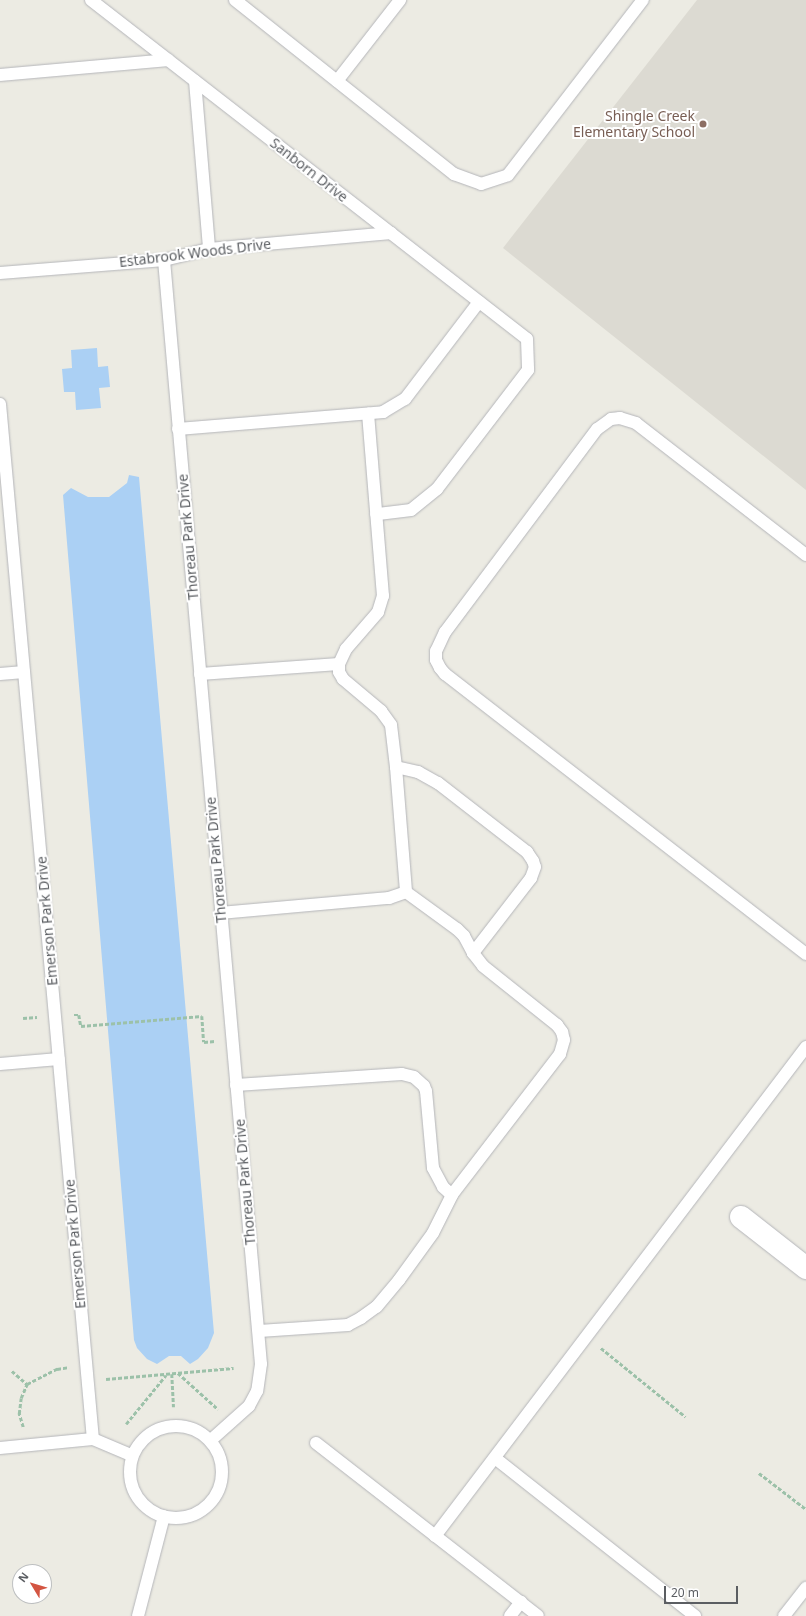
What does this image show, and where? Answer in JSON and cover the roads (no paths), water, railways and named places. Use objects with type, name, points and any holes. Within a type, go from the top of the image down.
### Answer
[{"type":"street","points":[[740,1217],[806,1268]]},
{"type":"lane","name":"Sanborn Drive","points":[[91,0],[527,339],[528,370],[437,489],[411,510],[376,514]]},
{"type":"lane","points":[[235,0],[454,174],[482,184],[508,174],[643,0]]},
{"type":"lane","points":[[337,81],[400,0]]},
{"type":"lane","points":[[0,75],[168,60]]},
{"type":"lane","points":[[196,81],[209,249]]},
{"type":"lane","name":"Estabrook Woods Drive","points":[[0,273],[164,260],[209,249],[391,233]]},
{"type":"lane","name":"Thoreau Park Drive","points":[[164,260],[220,913],[261,1364],[259,1382],[255,1395],[249,1406],[211,1440]]},
{"type":"lane","points":[[178,429],[383,412],[406,399],[479,302]]},
{"type":"lane","name":"Emerson Park Drive","points":[[0,404],[93,1439]]},
{"type":"lane","points":[[259,1331],[348,1325],[376,1307],[399,1280],[433,1233],[452,1195],[560,1054],[564,1040],[562,1032],[557,1025],[490,972],[473,953],[464,936],[457,929],[406,892],[393,732],[387,717],[347,684],[339,672],[339,664],[346,649],[378,612],[381,604],[383,589],[368,414]]},
{"type":"lane","points":[[806,554],[636,423],[620,418],[611,419],[597,429],[445,632],[436,650],[436,660],[445,674],[806,954]]},
{"type":"lane","points":[[200,674],[339,664]]},
{"type":"lane","points":[[0,674],[24,672]]},
{"type":"lane","points":[[396,767],[418,772],[438,783],[527,852],[533,861],[535,867],[531,878],[473,953]]},
{"type":"lane","points":[[220,913],[389,898],[406,892]]},
{"type":"lane","points":[[435,1536],[806,1048]]},
{"type":"lane","points":[[0,1064],[59,1059]]},
{"type":"lane","points":[[236,1085],[402,1074],[414,1077],[424,1086],[426,1091],[433,1168],[443,1187],[452,1195]]},
{"type":"lane","points":[[174,1425],[187,1426],[200,1431],[211,1440],[218,1451],[222,1470],[219,1490],[212,1501],[202,1510],[190,1516],[177,1518],[164,1516],[152,1511],[142,1504],[135,1493],[131,1481],[130,1468],[133,1456],[139,1444],[149,1434],[161,1428],[174,1425]]},
{"type":"lane","points":[[0,1448],[93,1439],[133,1456]]},
{"type":"lane","points":[[316,1444],[538,1616]]},
{"type":"lane","points":[[495,1458],[696,1616]]},
{"type":"lane","points":[[138,1616],[164,1516]]},
{"type":"lane","points":[[784,1616],[806,1588]]},
{"type":"lane","points":[[510,1616],[521,1602]]},
{"type":"water","points":[[97,348],[98,367],[108,366],[110,387],[99,388],[101,408],[76,410],[75,392],[64,392],[62,369],[72,368],[71,350]]},
{"type":"water","points":[[129,475],[139,477],[214,1333],[208,1348],[198,1359],[190,1364],[181,1356],[169,1356],[157,1364],[147,1359],[137,1348],[134,1340],[63,495],[71,488],[88,497],[109,497],[127,483]]},
{"type":"place","name":"Shingle Creek Elementary School","points":[[703,124]]}]
